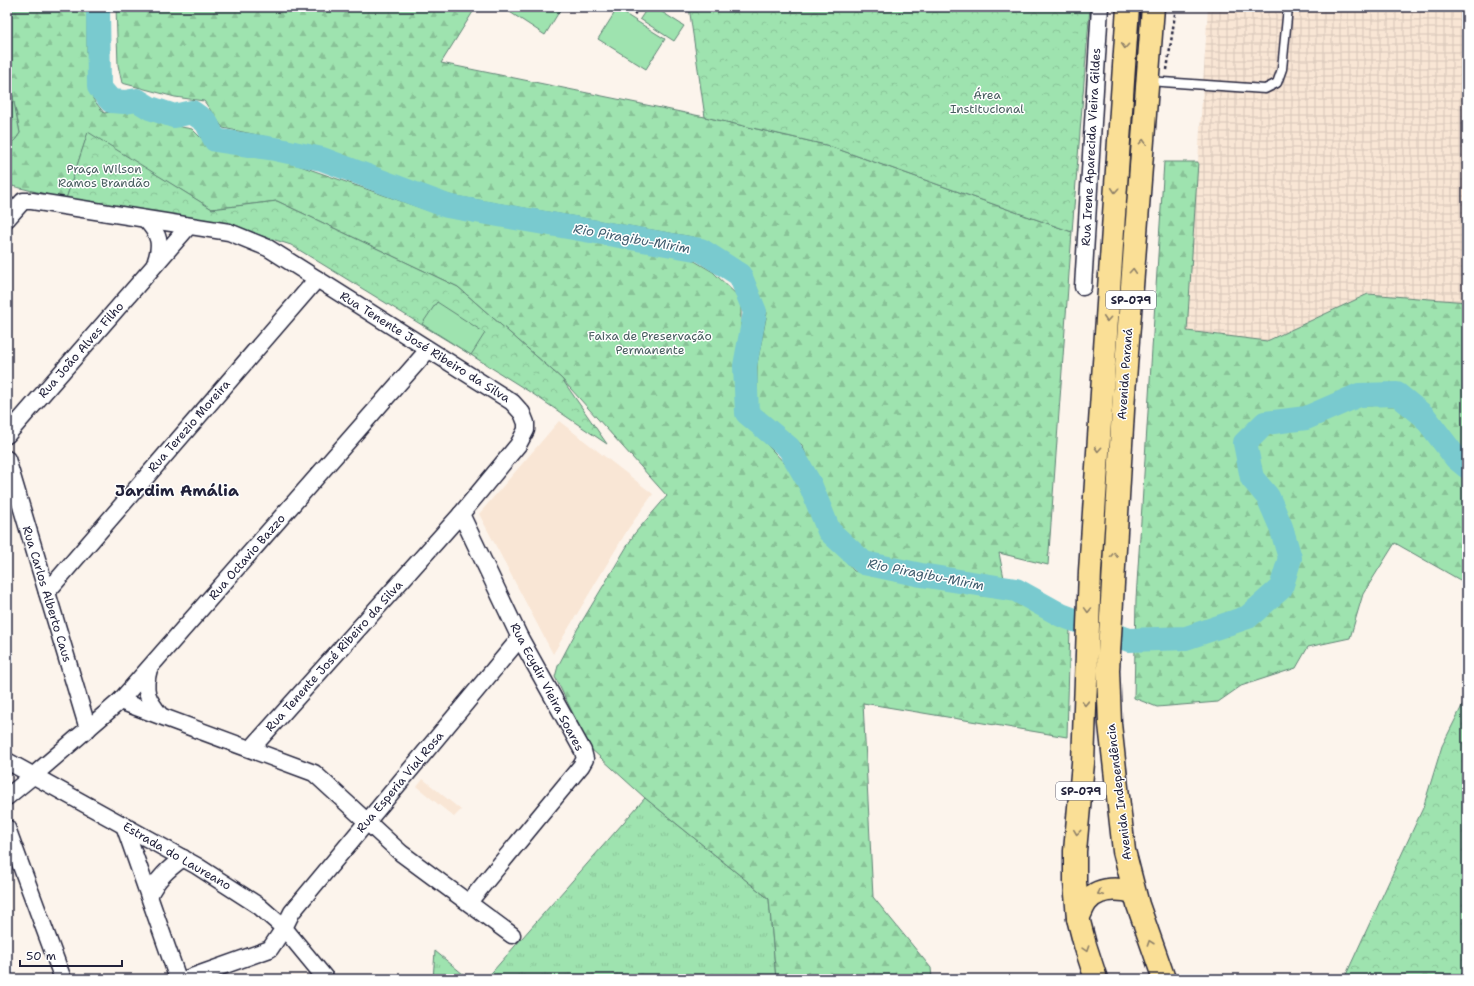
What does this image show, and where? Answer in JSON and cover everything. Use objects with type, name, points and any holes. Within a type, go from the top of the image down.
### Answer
[{"type":"main road","name":"Avenida Paraná","points":[[1078,918],[1075,882],[1075,851],[1083,763],[1090,571],[1128,7]]},
{"type":"main road","name":"Avenida Paraná","points":[[1108,670],[1124,393],[1153,7]]},
{"type":"main road","name":"Avenida Independência","points":[[1108,670],[1110,724],[1124,851],[1134,892],[1162,975]]},
{"type":"main road","points":[[1078,918],[1086,902],[1099,892],[1112,889],[1134,892]]},
{"type":"main road","name":"SP-079","points":[[1078,918],[1084,945],[1096,979]]},
{"type":"street","name":"Rua Irene Aparecida Vieira Gildes","points":[[1083,287],[1100,7]]},
{"type":"street","name":"Rua Tenente José Ribeiro da Silva","points":[[7,218],[23,201],[32,200],[188,227],[229,232],[268,248],[512,402],[522,413],[526,423],[526,430],[518,445],[461,514],[251,749]]},
{"type":"street","name":"Rua João Alves Filho","points":[[146,220],[156,230],[159,244],[158,256],[154,266]]},
{"type":"street","name":"Rua João Alves Filho","points":[[7,435],[188,227]]},
{"type":"street","name":"Rua Terezio Moreira","points":[[47,592],[317,279]]},
{"type":"street","name":"Rua Octavio Bazzo","points":[[7,797],[120,701],[428,350]]},
{"type":"street","name":"Rua Carlos Alberto Caus","points":[[7,459],[88,729]]},
{"type":"street","name":"Rua Ecydir Vieira Soares","points":[[461,514],[520,638],[583,751],[585,759],[581,766],[469,902]]},
{"type":"street","name":"Rua Esperia Vial Rosa","points":[[186,979],[270,949],[284,928],[292,912],[520,638]]},
{"type":"street","points":[[149,669],[146,690],[152,706],[161,716]]},
{"type":"street","points":[[120,701],[314,773],[402,853],[512,935]]},
{"type":"street","points":[[58,755],[52,769],[53,779],[58,788]]},
{"type":"street","name":"Estrada do Laureano","points":[[7,761],[198,866],[259,906],[284,928],[326,979]]},
{"type":"street","points":[[124,825],[178,979]]},
{"type":"street","points":[[7,828],[63,979]]},
{"type":"street","points":[[149,896],[154,886],[168,869],[183,858]]},
{"type":"lane","points":[[1147,81],[1265,89],[1277,83],[1282,69],[1288,7]]},
{"type":"path","points":[[623,7],[636,14]]},
{"type":"shaded area","points":[[1208,7],[1467,7],[1467,302],[1368,294],[1267,341],[1187,331]]},
{"type":"shaded area","points":[[559,421],[653,494],[628,529],[553,654],[479,514]]},
{"type":"shaded area","points":[[423,779],[461,810],[454,817],[417,787]]},
{"type":"green space","name":"Faixa de Preservação Permanente","points":[[7,7],[87,7],[87,52],[93,81],[93,99],[104,113],[138,108],[171,125],[192,129],[210,147],[286,161],[435,213],[643,250],[686,256],[713,272],[741,299],[738,412],[790,469],[814,518],[825,536],[854,571],[898,581],[1012,600],[1070,627],[1067,737],[863,703],[873,897],[931,968],[932,979],[776,979],[769,899],[645,798],[590,748],[555,677],[558,666],[578,628],[635,533],[667,496],[562,379],[458,287],[277,201],[212,209],[88,133],[66,199],[12,186],[7,190],[7,151],[20,133],[7,67]]},
{"type":"green space","points":[[116,7],[476,7],[441,63],[705,117],[826,145],[1072,232],[1048,565],[999,553],[1005,583],[918,567],[865,553],[836,525],[802,445],[757,410],[757,364],[767,313],[751,273],[720,250],[693,237],[449,195],[307,145],[223,128],[204,101],[175,97],[122,83],[118,65]]},
{"type":"green space","points":[[502,7],[562,7],[545,35]]},
{"type":"green space","points":[[648,7],[654,7],[684,26],[674,41],[640,19]]},
{"type":"green space","name":"Área Institucional","points":[[689,7],[1090,7],[1072,232],[826,145],[705,117]]},
{"type":"green space","points":[[617,9],[665,39],[646,69],[598,39]]},
{"type":"green space","points":[[7,67],[20,133],[7,151]]},
{"type":"green space","name":"Praça Wilson Ramos Brandão","points":[[88,132],[212,209],[277,201],[458,287],[562,379],[607,444],[533,394],[291,245],[247,231],[66,199]]},
{"type":"green space","points":[[1164,162],[1198,162],[1187,331],[1267,341],[1368,294],[1467,302],[1467,584],[1395,543],[1363,594],[1350,638],[1308,647],[1296,668],[1241,686],[1218,702],[1157,707],[1134,698],[1136,599]]},
{"type":"green space","points":[[437,302],[485,333],[471,355],[422,324]]},
{"type":"green space","points":[[1467,696],[1467,979],[1344,979],[1423,808],[1442,746]]},
{"type":"green space","points":[[645,798],[769,899],[776,979],[486,979]]},
{"type":"green space","points":[[435,951],[469,979],[433,979]]},
{"type":"waterway","name":"Rio Piragibu-Mirim","points":[[98,7],[99,87],[111,101],[125,102],[137,100],[150,108],[174,116],[192,112],[206,122],[215,140],[275,149],[322,159],[447,206],[701,250],[740,275],[755,312],[745,366],[747,413],[789,448],[810,484],[829,531],[864,563],[921,575],[1016,590],[1061,615],[1129,640],[1186,638],[1248,617],[1281,588],[1290,558],[1281,527],[1268,497],[1252,478],[1245,443],[1265,423],[1306,418],[1359,395],[1397,394],[1424,416],[1456,458],[1467,467]]},
{"type":"district","name":"Jardim Amália","points":[[177,490]]}]
